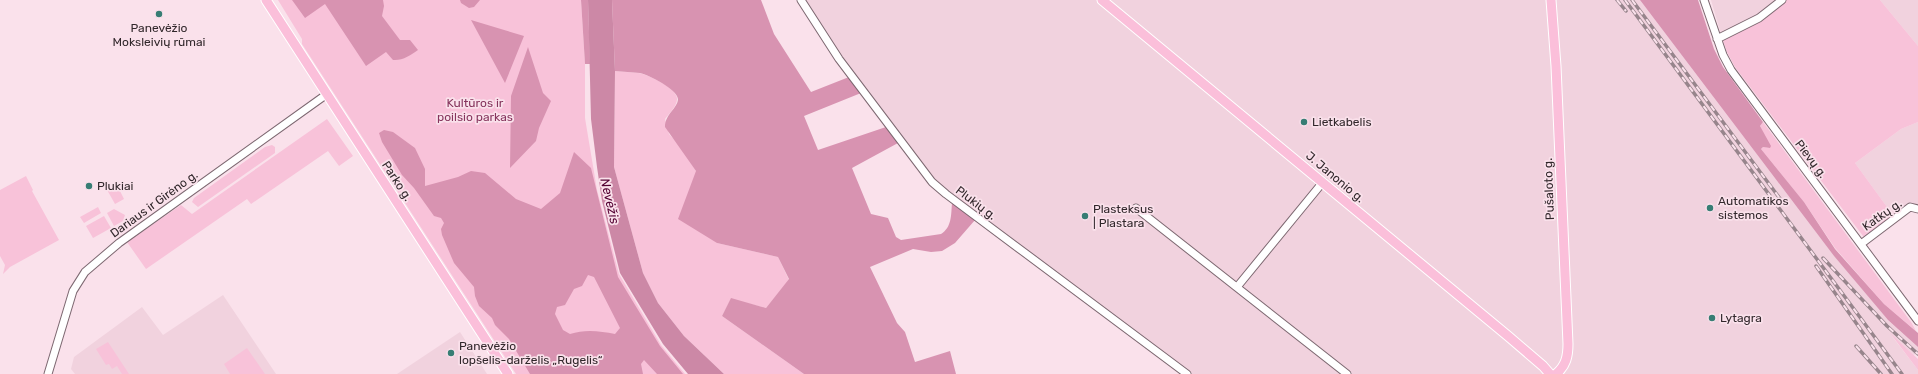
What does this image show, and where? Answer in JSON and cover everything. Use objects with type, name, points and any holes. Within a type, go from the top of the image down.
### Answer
[{"type":"main road","name":"Parko g.","points":[[266,0],[508,374]]},
{"type":"main road","name":"J. Janonio g.","points":[[1102,0],[1530,354],[1550,374]]},
{"type":"main road","name":"Pušaloto g.","points":[[1551,0],[1556,66],[1568,344],[1568,356],[1564,365],[1556,374]]},
{"type":"street","name":"Plukių g.","points":[[801,0],[839,59],[932,182],[1037,263],[1188,374]]},
{"type":"street","name":"Pievų g.","points":[[1704,0],[1717,39],[1731,70],[1918,321]]},
{"type":"street","points":[[1717,39],[1754,21],[1782,0]]},
{"type":"street","name":"Dariaus ir Girėno g.","points":[[48,374],[74,292],[85,272],[119,244],[327,94]]},
{"type":"street","points":[[1237,287],[1323,182]]},
{"type":"street","points":[[1136,208],[1347,374]]},
{"type":"street","name":"Katkų g.","points":[[1861,244],[1910,208],[1918,209]]},
{"type":"shaded area","points":[[292,0],[383,0],[384,6],[382,16],[400,40],[410,40],[418,50],[400,60],[393,60],[386,52],[366,66],[325,4],[305,18]]},
{"type":"shaded area","points":[[460,0],[480,0],[474,7],[469,8],[461,3]]},
{"type":"shaded area","points":[[581,0],[588,0],[590,64],[585,64]]},
{"type":"shaded area","points":[[612,0],[761,0],[774,34],[811,92],[849,77],[861,93],[804,116],[818,150],[886,127],[898,143],[852,168],[871,214],[888,218],[896,237],[901,240],[941,234],[945,231],[949,224],[952,203],[975,220],[955,243],[942,251],[931,252],[913,249],[870,267],[897,323],[905,332],[915,362],[950,351],[956,374],[804,374],[722,316],[731,298],[766,308],[789,279],[778,257],[717,243],[678,219],[696,171],[665,127],[667,118],[676,105],[678,99],[673,91],[650,76],[640,73],[615,71]]},
{"type":"shaded area","points":[[798,0],[1640,0],[1834,256],[1888,320],[1918,347],[1918,351],[1914,355],[1891,335],[1918,370],[1918,374],[1183,374],[933,188],[923,177],[830,51]]},
{"type":"shaded area","points":[[1640,0],[1698,0],[1714,49],[1723,67],[1763,122],[1760,126],[1771,146],[1770,148],[1763,147],[1761,149],[1804,202],[1835,249],[1884,304],[1918,333],[1918,347],[1888,320],[1834,256]]},
{"type":"shaded area","points":[[1711,0],[1777,0],[1761,12],[1721,34]]},
{"type":"shaded area","points":[[1880,0],[1918,0],[1918,46]]},
{"type":"shaded area","points":[[471,20],[524,36],[505,83]]},
{"type":"shaded area","points":[[528,47],[543,93],[551,101],[539,128],[536,141],[510,168],[511,96]]},
{"type":"shaded area","points":[[1918,122],[1918,209],[1910,208],[1895,218],[1855,163],[1901,129]]},
{"type":"shaded area","points":[[384,130],[393,132],[415,148],[425,169],[425,186],[458,177],[471,171],[485,173],[516,199],[541,209],[560,193],[574,152],[591,168],[618,277],[660,346],[683,374],[657,374],[644,360],[641,364],[643,374],[530,374],[509,339],[495,325],[492,318],[479,306],[475,296],[474,287],[454,263],[442,235],[441,229],[444,223],[441,218],[434,216],[414,188],[402,175],[382,142],[379,133]],"holes":[[[588,275],[594,277],[620,328],[615,334],[592,331],[581,331],[570,334],[563,330],[555,314],[557,307],[565,305],[574,289],[582,286]]]},
{"type":"shaded area","points":[[223,295],[276,374],[75,374],[71,369],[74,357],[142,307],[163,335]]},
{"type":"shaded area","name":"Panevėžio lopšelis-darželis „Rugelis“","points":[[460,332],[487,374],[397,374]]},
{"type":"green space","name":"Kultūros ir poilsio parkas","points":[[278,0],[581,0],[585,64],[585,118],[597,190],[619,274],[661,345],[685,374],[516,374],[302,44],[302,39]]},
{"type":"green space","points":[[1777,0],[1880,0],[1918,46],[1918,122],[1901,129],[1855,163],[1895,218],[1866,240],[1735,67],[1727,52],[1721,34],[1761,12]]},
{"type":"green space","points":[[615,71],[639,73],[649,76],[667,86],[675,94],[677,98],[676,104],[665,119],[669,134],[681,147],[696,171],[717,243],[778,257],[789,280],[766,308],[731,299],[722,316],[804,374],[724,374],[684,336],[658,303],[643,273],[614,167]]},
{"type":"green space","points":[[327,119],[353,156],[339,166],[328,151],[251,204],[247,199],[146,269],[127,242],[181,205],[192,214]]},
{"type":"green space","points":[[1763,122],[1911,322],[1916,331],[1884,304],[1835,248],[1804,202],[1761,149],[1763,147],[1770,148],[1760,126]]},
{"type":"green space","points":[[272,145],[275,147],[275,153],[198,207],[192,202],[194,198],[265,147]]},
{"type":"green space","points":[[26,176],[33,190],[32,191],[59,240],[10,267],[3,274],[5,265],[0,256],[0,190]]},
{"type":"green space","points":[[116,183],[124,199],[115,204],[106,188]]},
{"type":"green space","points":[[98,207],[101,213],[84,223],[80,217]]},
{"type":"green space","points":[[114,209],[125,215],[123,221],[114,226],[107,213]]},
{"type":"green space","points":[[104,216],[111,228],[93,238],[86,226]]},
{"type":"green space","points":[[1890,333],[1918,359],[1918,370]]},
{"type":"green space","points":[[108,342],[129,374],[122,374],[117,366],[112,369],[109,364],[106,365],[96,349]]},
{"type":"green space","points":[[247,348],[265,374],[230,374],[224,364]]},
{"type":"water","name":"Nevėžis","points":[[588,0],[612,0],[615,71],[614,167],[643,273],[658,303],[684,336],[724,374],[688,374],[663,344],[620,273],[602,201],[591,119]]},
{"type":"railway","points":[[1617,0],[1626,11]]},
{"type":"railway","points":[[1625,0],[1902,374]]},
{"type":"railway","points":[[1632,0],[1784,204]]},
{"type":"railway","points":[[1823,258],[1887,326],[1918,354]]},
{"type":"railway","points":[[1816,266],[1892,374]]},
{"type":"railway","points":[[1856,346],[1881,374]]},
{"type":"place","name":"Panevėžio Moksleivių rūmai","points":[[159,14]]},
{"type":"place","name":"Lietkabelis","points":[[1304,122]]},
{"type":"place","name":"Plukiai","points":[[89,186]]},
{"type":"place","name":"Automatikos sistemos","points":[[1710,208]]},
{"type":"place","name":"Plasteksus | Plastara","points":[[1085,216]]},
{"type":"place","name":"Lytagra","points":[[1712,318]]},
{"type":"place","name":"Panevėžio lopšelis-darželis „Rugelis“","points":[[451,353]]}]
